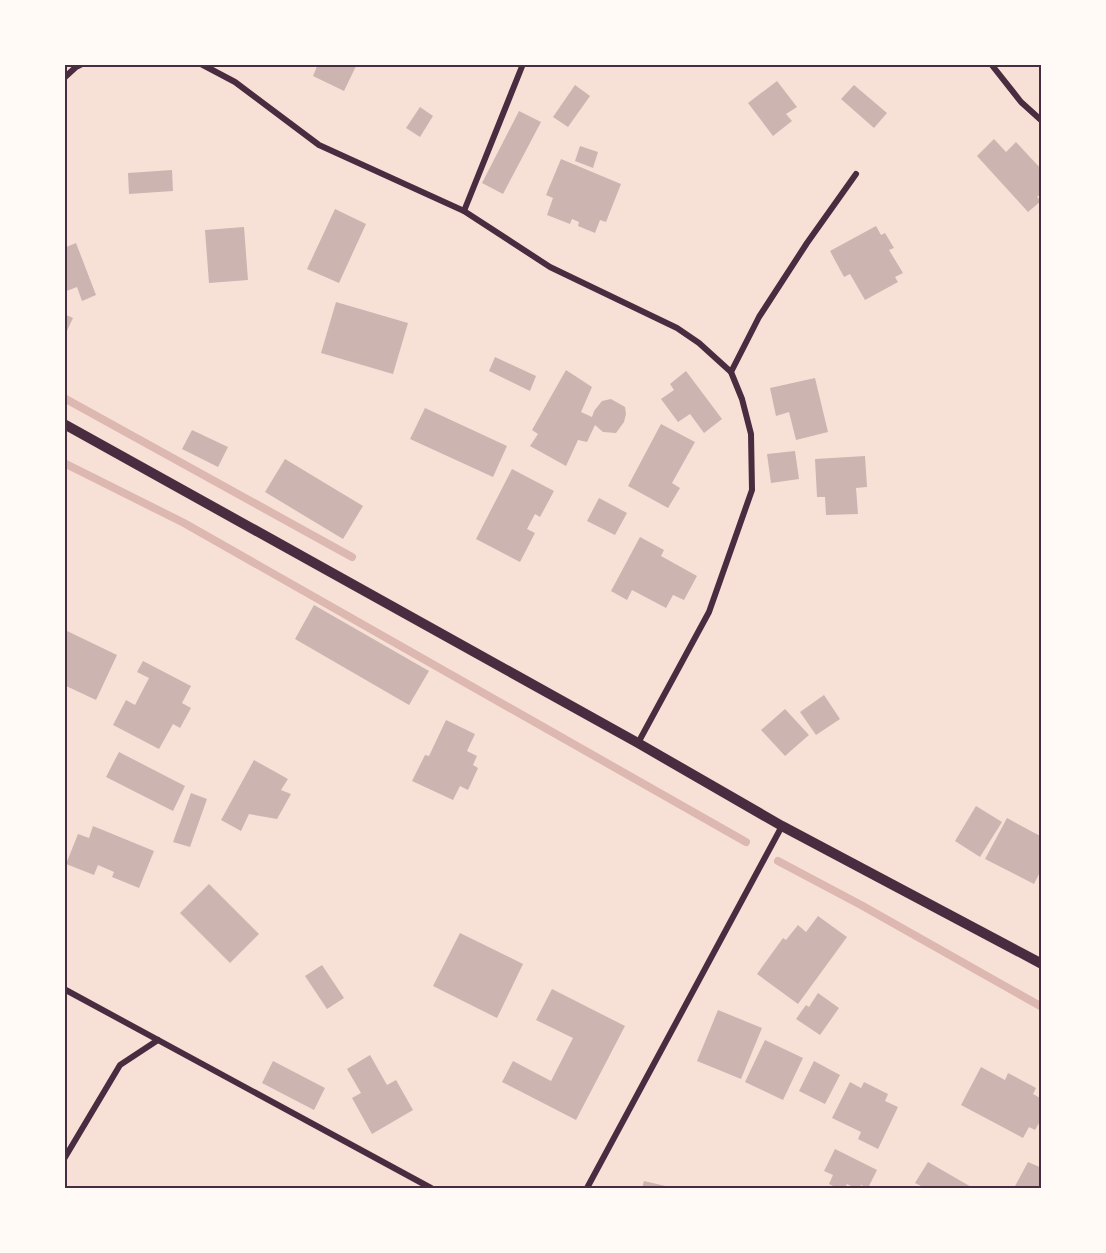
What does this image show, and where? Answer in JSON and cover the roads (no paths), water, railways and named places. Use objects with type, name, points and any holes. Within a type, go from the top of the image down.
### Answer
[{"type":"street","points":[[64,78],[82,64]]},
{"type":"street","points":[[201,64],[236,82],[319,144],[464,211],[550,267],[677,328],[699,343],[731,372],[742,399],[751,434],[752,490],[709,612],[638,743]]},
{"type":"street","points":[[464,211],[524,64]]},
{"type":"street","points":[[991,64],[1021,102],[1041,121]]},
{"type":"street","points":[[731,372],[759,317],[807,243],[856,174]]},
{"type":"street","points":[[64,424],[638,743],[782,826],[1041,964]]},
{"type":"street","points":[[587,1188],[782,826]]},
{"type":"street","points":[[64,989],[431,1188]]},
{"type":"street","points":[[64,1159],[120,1065],[158,1040]]},
{"type":"waterway","points":[[64,398],[352,557]]},
{"type":"waterway","points":[[64,463],[184,523],[746,842]]},
{"type":"waterway","points":[[778,861],[1042,1007]]}]
